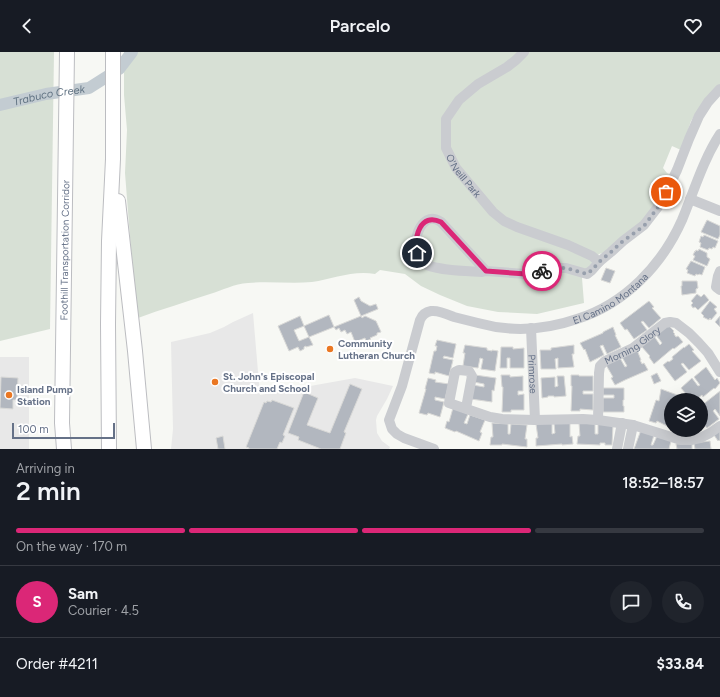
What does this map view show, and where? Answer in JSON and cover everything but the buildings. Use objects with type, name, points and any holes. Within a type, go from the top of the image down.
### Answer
[{"type":"highway","name":"Foothill Transportation Corridor","points":[[64,449],[62,423],[67,52]]},
{"type":"highway","points":[[109,449],[108,331],[116,241],[113,159],[113,52]]},
{"type":"highway","points":[[116,241],[135,351],[144,449]]},
{"type":"highway","points":[[58,449],[58,430],[62,423]]},
{"type":"street","name":"O'Neill Park","points":[[524,52],[507,67],[478,84],[459,100],[446,119],[446,148],[456,168],[493,212],[504,221],[568,245],[592,256],[599,262]]},
{"type":"street","points":[[486,271],[441,222],[436,219],[429,219],[424,222],[416,239],[416,246],[420,260],[425,265],[442,269],[526,274],[566,268],[587,274],[623,241],[644,226],[661,203],[700,116],[708,102],[720,89]]},
{"type":"street","name":"El Camino Montana","points":[[434,449],[397,434],[392,429],[389,420],[404,379],[422,315],[427,312],[436,311],[498,328],[531,328],[554,326],[578,319],[606,306],[631,290],[652,269],[663,254],[675,233],[720,134]]},
{"type":"street","points":[[690,199],[720,211]]},
{"type":"street","points":[[720,271],[716,287],[720,290]]},
{"type":"street","name":"Morning Glory","points":[[598,420],[600,366],[605,361],[633,348],[665,323],[676,323],[689,334],[708,352],[720,372]]},
{"type":"street","name":"Primrose","points":[[531,328],[535,420]]},
{"type":"street","points":[[466,408],[496,418],[535,420],[583,419],[622,423],[681,440],[700,438],[720,426]]},
{"type":"street","points":[[617,449],[622,423]]},
{"type":"street","points":[[628,449],[633,425]]},
{"type":"shaded area","points":[[0,52],[54,52],[50,329],[0,341]]},
{"type":"shaded area","points":[[124,52],[720,52],[720,84],[700,107],[691,121],[681,150],[672,146],[663,168],[667,173],[672,175],[659,199],[639,225],[607,252],[599,254],[587,269],[582,278],[584,303],[537,314],[498,312],[467,306],[421,286],[405,274],[380,270],[375,274],[351,274],[312,282],[256,282],[243,284],[229,287],[138,318],[125,173],[127,130],[124,95]]},
{"type":"shaded area","name":"St. John's Episcopal Church and School","points":[[253,313],[260,395],[355,378],[393,386],[376,420],[377,433],[382,441],[390,447],[389,449],[171,449],[173,429],[171,342],[210,333]]},
{"type":"shaded area","points":[[0,357],[29,357],[29,449],[0,449]]},
{"type":"waterway","name":"Trabuco Creek","points":[[0,105],[46,94],[89,88],[119,69],[132,52]]},
{"type":"way so far","points":[[542,271],[566,268],[587,274],[623,241],[644,226],[661,203],[666,192]]},
{"type":"place","name":"Community Lutheran Church","points":[[330,349]]},
{"type":"place","name":"St. John's Episcopal Church and School","points":[[215,382]]},
{"type":"place","name":"Island Pump Station","points":[[9,395]]},
{"type":"route","points":[[417,253],[416,239],[419,230],[424,222],[429,219],[436,219],[453,234],[486,271],[526,274],[542,271]]}]
